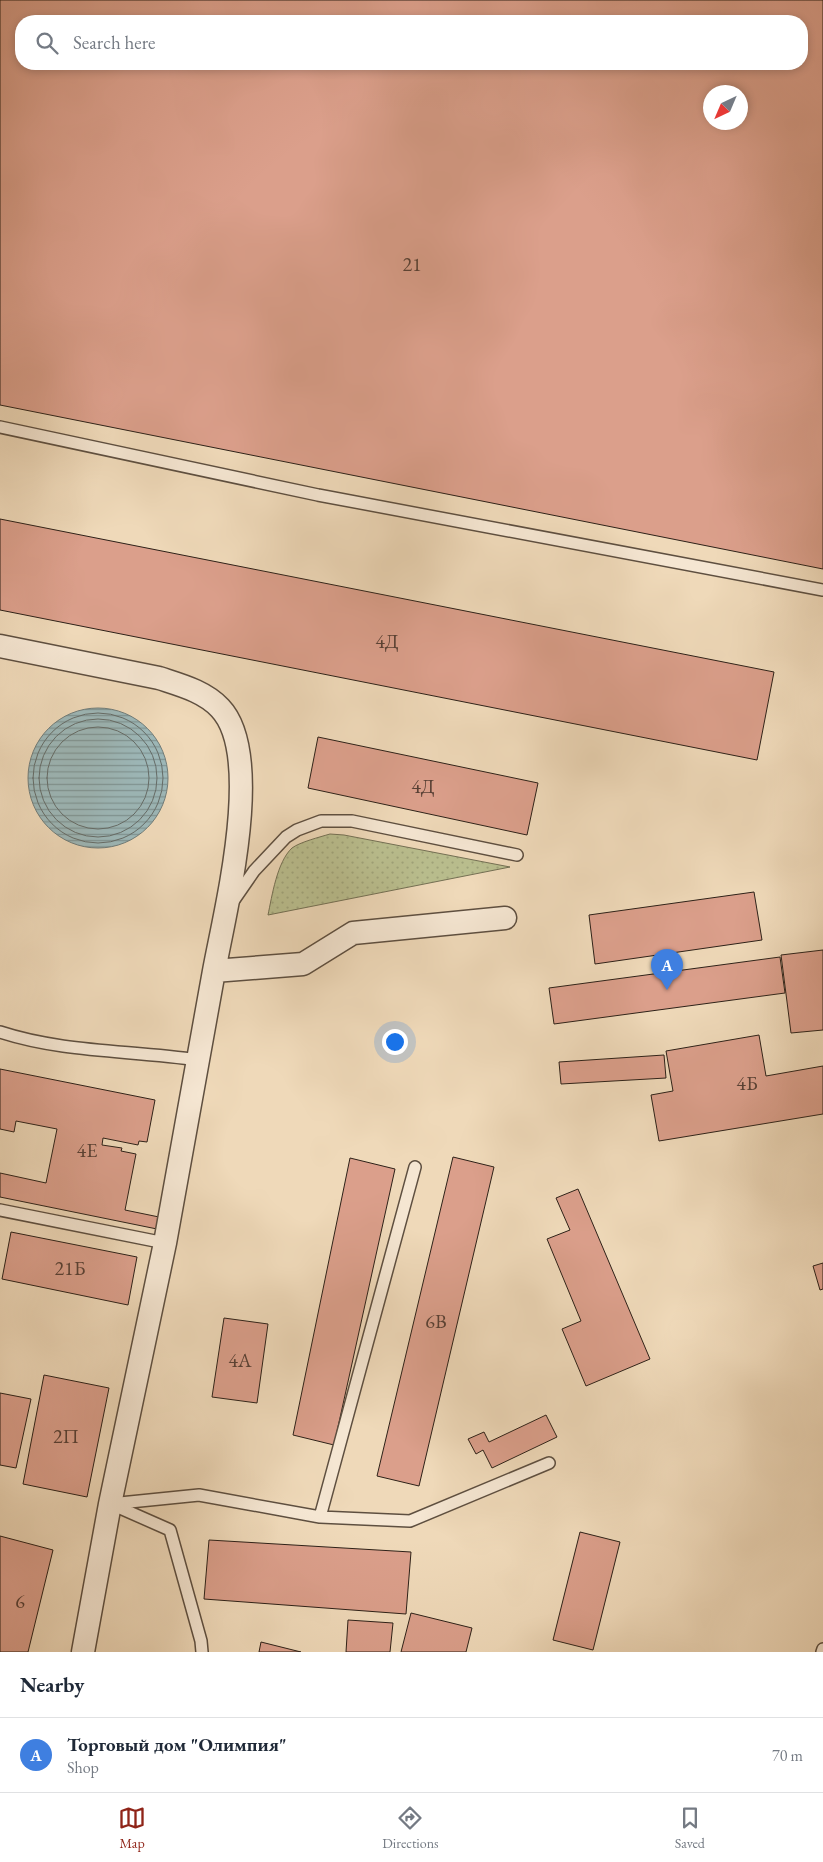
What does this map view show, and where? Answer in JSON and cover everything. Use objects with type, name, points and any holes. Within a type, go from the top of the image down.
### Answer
[{"type":"street","points":[[0,646],[159,678],[194,690],[208,697],[220,708],[230,722],[237,744],[240,766],[241,812],[239,836],[165,1243],[110,1504],[83,1652]]},
{"type":"street","points":[[214,971],[303,964],[353,933],[505,918]]},
{"type":"lane","points":[[0,427],[318,494],[823,590]]},
{"type":"lane","points":[[224,918],[254,871],[275,848],[297,830],[321,820],[352,821],[517,855]]},
{"type":"lane","points":[[0,1032],[52,1045],[198,1060]]},
{"type":"lane","points":[[320,1517],[415,1167]]},
{"type":"lane","points":[[0,1210],[165,1243]]},
{"type":"lane","points":[[110,1504],[199,1495],[320,1517],[410,1521],[549,1463]]},
{"type":"lane","points":[[110,1504],[170,1530],[202,1652]]},
{"type":"green space","points":[[330,834],[344,835],[510,867],[268,915],[279,870],[287,854],[292,848],[300,844]]},
{"type":"water","points":[[98,708],[112,709],[125,713],[148,728],[163,751],[167,764],[167,792],[163,805],[148,828],[125,843],[112,847],[98,848],[84,847],[71,843],[48,828],[33,805],[29,792],[28,778],[29,764],[33,751],[48,728],[71,713],[84,709]]},
{"type":"building","points":[[0,0],[823,0],[823,569],[0,405]]},
{"type":"building","points":[[0,519],[774,672],[757,760],[0,610]]},
{"type":"building","points":[[318,737],[538,783],[527,835],[308,788]]},
{"type":"building","points":[[754,892],[762,940],[595,964],[589,915]]},
{"type":"building","points":[[823,950],[823,1030],[791,1033],[781,955]]},
{"type":"building","points":[[780,957],[785,993],[554,1024],[549,988]]},
{"type":"building","points":[[759,1035],[766,1076],[823,1066],[823,1114],[659,1141],[651,1095],[673,1091],[666,1051]]},
{"type":"building","points":[[664,1055],[666,1078],[561,1084],[559,1062]]},
{"type":"building","points":[[0,1069],[155,1100],[147,1142],[139,1141],[138,1145],[103,1138],[102,1145],[122,1148],[121,1151],[136,1154],[125,1210],[159,1217],[157,1229],[0,1197],[0,1173],[46,1183],[57,1129],[16,1121],[14,1132],[0,1129]]},
{"type":"building","points":[[453,1157],[494,1167],[419,1486],[377,1476]]},
{"type":"building","points":[[350,1158],[395,1169],[334,1445],[293,1435]]},
{"type":"building","points":[[578,1189],[650,1359],[586,1386],[562,1329],[581,1321],[547,1239],[570,1230],[556,1198]]},
{"type":"building","points":[[11,1232],[137,1257],[128,1305],[2,1279]]},
{"type":"building","points":[[823,1263],[823,1289],[820,1290],[813,1266]]},
{"type":"building","points":[[224,1318],[268,1324],[257,1403],[212,1397]]},
{"type":"building","points":[[44,1375],[109,1388],[87,1497],[23,1484]]},
{"type":"building","points":[[0,1393],[31,1399],[16,1468],[0,1465]]},
{"type":"building","points":[[546,1415],[557,1437],[492,1468],[483,1450],[476,1454],[468,1439],[484,1432],[489,1442]]},
{"type":"building","points":[[580,1532],[620,1542],[593,1650],[553,1640]]},
{"type":"building","points":[[0,1536],[53,1550],[28,1652],[0,1652]]},
{"type":"building","points":[[209,1540],[411,1552],[406,1614],[204,1599]]},
{"type":"building","points":[[411,1613],[472,1628],[466,1652],[401,1652]]},
{"type":"building","points":[[348,1620],[393,1623],[390,1652],[346,1652]]},
{"type":"building","points":[[261,1642],[301,1652],[259,1652]]},
{"type":"place","name":"Торговый дом \"Олимпия\"","points":[[667,990]]}]
